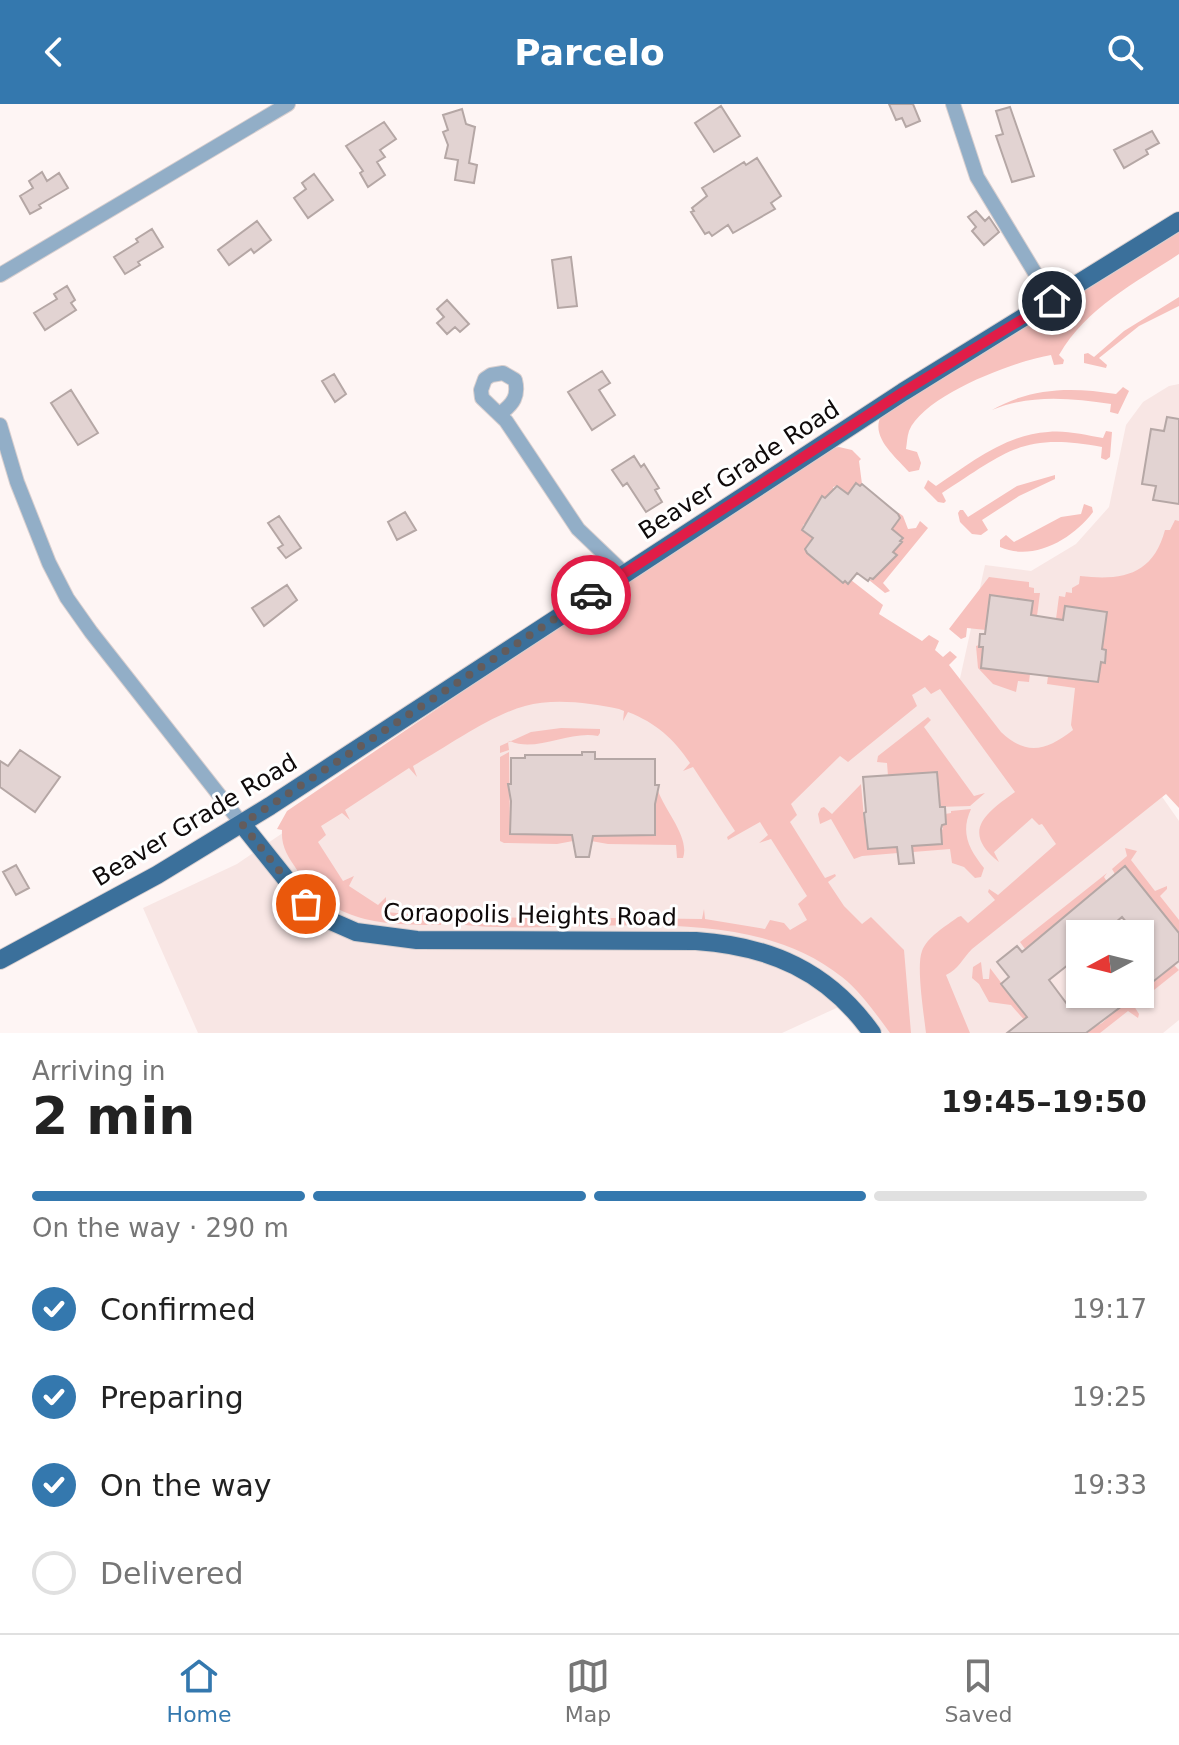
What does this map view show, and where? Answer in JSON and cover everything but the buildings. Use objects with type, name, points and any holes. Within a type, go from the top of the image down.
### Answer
[{"type":"main road","name":"Beaver Grade Road","points":[[0,960],[157,875],[242,824],[903,392],[1179,221]]},
{"type":"main road","name":"Coraopolis Heights Road","points":[[242,824],[306,904],[331,921],[356,932],[417,940],[696,941],[738,945],[762,951],[815,976],[844,998],[872,1033]]},
{"type":"street","points":[[0,275],[288,104]]},
{"type":"street","points":[[953,104],[977,177],[1052,301]]},
{"type":"street","points":[[501,413],[578,529],[624,573]]},
{"type":"street","name":"Coraopolis Heights Road","points":[[0,425],[17,482],[49,563],[67,598],[242,824]]},
{"type":"shaded area","points":[[1179,231],[1179,254],[1129,286],[1083,323],[1059,355],[1064,360],[1063,364],[1054,365],[1051,355],[1016,364],[972,382],[932,405],[909,431],[906,449],[917,452],[921,463],[919,470],[909,472],[886,446],[879,432],[881,416]]},
{"type":"shaded area","points":[[1179,297],[1179,306],[1139,326],[1099,358],[1107,365],[1106,368],[1084,363],[1084,354],[1094,357],[1124,331]]},
{"type":"shaded area","points":[[1179,384],[1179,779],[1077,832],[940,955],[936,1033],[883,1033],[856,999],[782,1033],[198,1033],[143,908],[237,864],[522,670],[936,667],[957,692],[985,565],[1031,571],[1076,544],[1109,507],[1126,425],[1143,402],[1169,386]]},
{"type":"shaded area","points":[[1123,387],[1129,391],[1118,414],[1110,412],[1111,404],[1066,399],[1021,401],[992,410],[1037,393],[1084,390],[1116,394]]},
{"type":"shaded area","points":[[1106,431],[1112,432],[1110,457],[1106,460],[1101,458],[1102,447],[1052,442],[1033,444],[1000,456],[942,493],[944,503],[938,502],[924,488],[928,480],[936,486],[975,460],[1017,438],[1055,432],[1103,438]]},
{"type":"shaded area","points":[[832,448],[852,450],[861,459],[862,484],[848,494],[837,486],[833,487],[826,499],[822,496],[815,514],[810,511],[814,515],[802,529],[813,538],[805,548],[807,554],[819,560],[818,563],[820,561],[843,583],[851,580],[883,605],[879,614],[922,641],[929,635],[939,641],[935,650],[943,657],[950,651],[957,657],[949,665],[1001,732],[1028,748],[1046,746],[1073,730],[1075,688],[1047,684],[1048,676],[1098,682],[1101,662],[1105,662],[1102,651],[1107,651],[1102,649],[1107,612],[1066,606],[1063,620],[1056,619],[1059,596],[1072,593],[1072,588],[1079,584],[1080,576],[1122,576],[1144,566],[1160,545],[1165,530],[1170,530],[1175,520],[1179,521],[1179,808],[1166,794],[972,949],[946,975],[970,1033],[926,1033],[920,979],[920,958],[924,946],[932,936],[958,917],[961,916],[968,923],[995,900],[989,889],[998,895],[1056,844],[1042,824],[1039,825],[1032,818],[994,852],[999,862],[987,851],[979,832],[982,823],[995,807],[1015,792],[940,689],[931,694],[925,687],[912,695],[917,706],[848,762],[840,756],[791,804],[797,815],[790,822],[825,878],[835,874],[828,882],[844,906],[862,924],[871,917],[904,950],[911,1033],[890,1033],[862,996],[842,977],[802,952],[757,937],[710,929],[660,926],[465,925],[461,914],[465,908],[469,917],[540,918],[543,907],[543,918],[621,918],[623,908],[624,918],[702,919],[704,909],[705,919],[765,929],[770,920],[784,923],[790,930],[807,920],[798,904],[807,896],[771,839],[759,843],[768,835],[760,822],[728,840],[727,837],[735,831],[693,767],[683,771],[690,763],[677,746],[663,732],[638,716],[628,712],[623,721],[624,711],[619,709],[560,702],[512,710],[413,766],[417,777],[409,768],[345,810],[350,820],[342,813],[321,826],[326,835],[318,842],[343,881],[354,876],[349,886],[378,905],[386,897],[386,912],[441,917],[445,907],[441,925],[399,924],[360,918],[326,901],[311,888],[286,851],[282,830],[277,829],[287,811],[503,664]]},
{"type":"shaded area","points":[[1055,475],[1055,479],[1019,496],[982,520],[988,530],[981,535],[972,534],[960,522],[960,510],[968,517],[1017,486]]},
{"type":"shaded area","points":[[1084,504],[1092,507],[1093,512],[1063,539],[1039,550],[1026,552],[1000,547],[1000,540],[1006,535],[1014,542],[1061,517],[1081,514]]},
{"type":"shaded area","points":[[899,513],[908,529],[916,528],[920,521],[928,528],[883,583],[890,591],[885,593],[869,580],[873,579],[879,567],[884,570],[880,566],[902,542],[902,537],[892,529],[900,519],[897,516]]},
{"type":"shaded area","points":[[989,577],[1029,582],[1034,593],[1040,593],[1037,616],[986,630],[967,628],[966,637],[961,639],[949,629]]},
{"type":"shaded area","points":[[976,646],[1030,674],[1029,682],[1018,681],[1016,692],[993,684],[978,668]]},
{"type":"shaded area","points":[[928,717],[931,720],[924,727],[974,796],[985,793],[970,806],[939,807],[888,776],[887,763],[877,762],[878,756]]},
{"type":"shaded area","points":[[561,728],[600,729],[598,736],[576,736],[531,744],[511,741],[531,732]]},
{"type":"shaded area","points":[[508,742],[509,750],[500,753],[500,746]]},
{"type":"shaded area","points":[[509,752],[510,834],[566,834],[571,835],[573,841],[557,844],[500,841],[500,757]]},
{"type":"shaded area","points":[[861,784],[865,829],[897,847],[898,853],[854,859],[831,819],[820,824],[818,814],[821,808],[832,814]]},
{"type":"shaded area","points":[[658,791],[683,842],[683,858],[677,858],[676,845],[591,841],[594,836],[655,804]]},
{"type":"shaded area","points":[[1158,791],[1179,821],[1179,1020],[1163,1033],[966,1033],[942,971]]},
{"type":"shaded area","points":[[971,809],[966,833],[970,847],[984,868],[981,877],[975,878],[964,867],[952,863],[950,849],[913,852],[913,846],[943,829],[945,814]]},
{"type":"shaded area","points":[[1125,848],[1137,851],[1131,860],[1155,891],[1167,886],[1160,896],[1179,920],[1179,933],[1125,866],[1115,874],[1112,869],[1127,856]]},
{"type":"shaded area","points":[[1107,873],[1104,877],[1108,883],[1028,953],[1020,942]]},
{"type":"shaded area","points":[[981,962],[983,979],[989,979],[990,968],[1031,1022],[1027,1023],[1011,1005],[989,1002],[972,978],[973,967]]},
{"type":"shaded area","points":[[1174,965],[1179,970],[1154,990],[1154,982]]},
{"type":"shaded area","points":[[1119,1008],[1135,1008],[1139,1014],[1138,1018],[1128,1011],[1100,1033],[1083,1033],[1102,1023]]},
{"type":"way so far","points":[[306,904],[242,824],[591,595]]},
{"type":"route","points":[[591,595],[903,392],[1052,301]]}]
